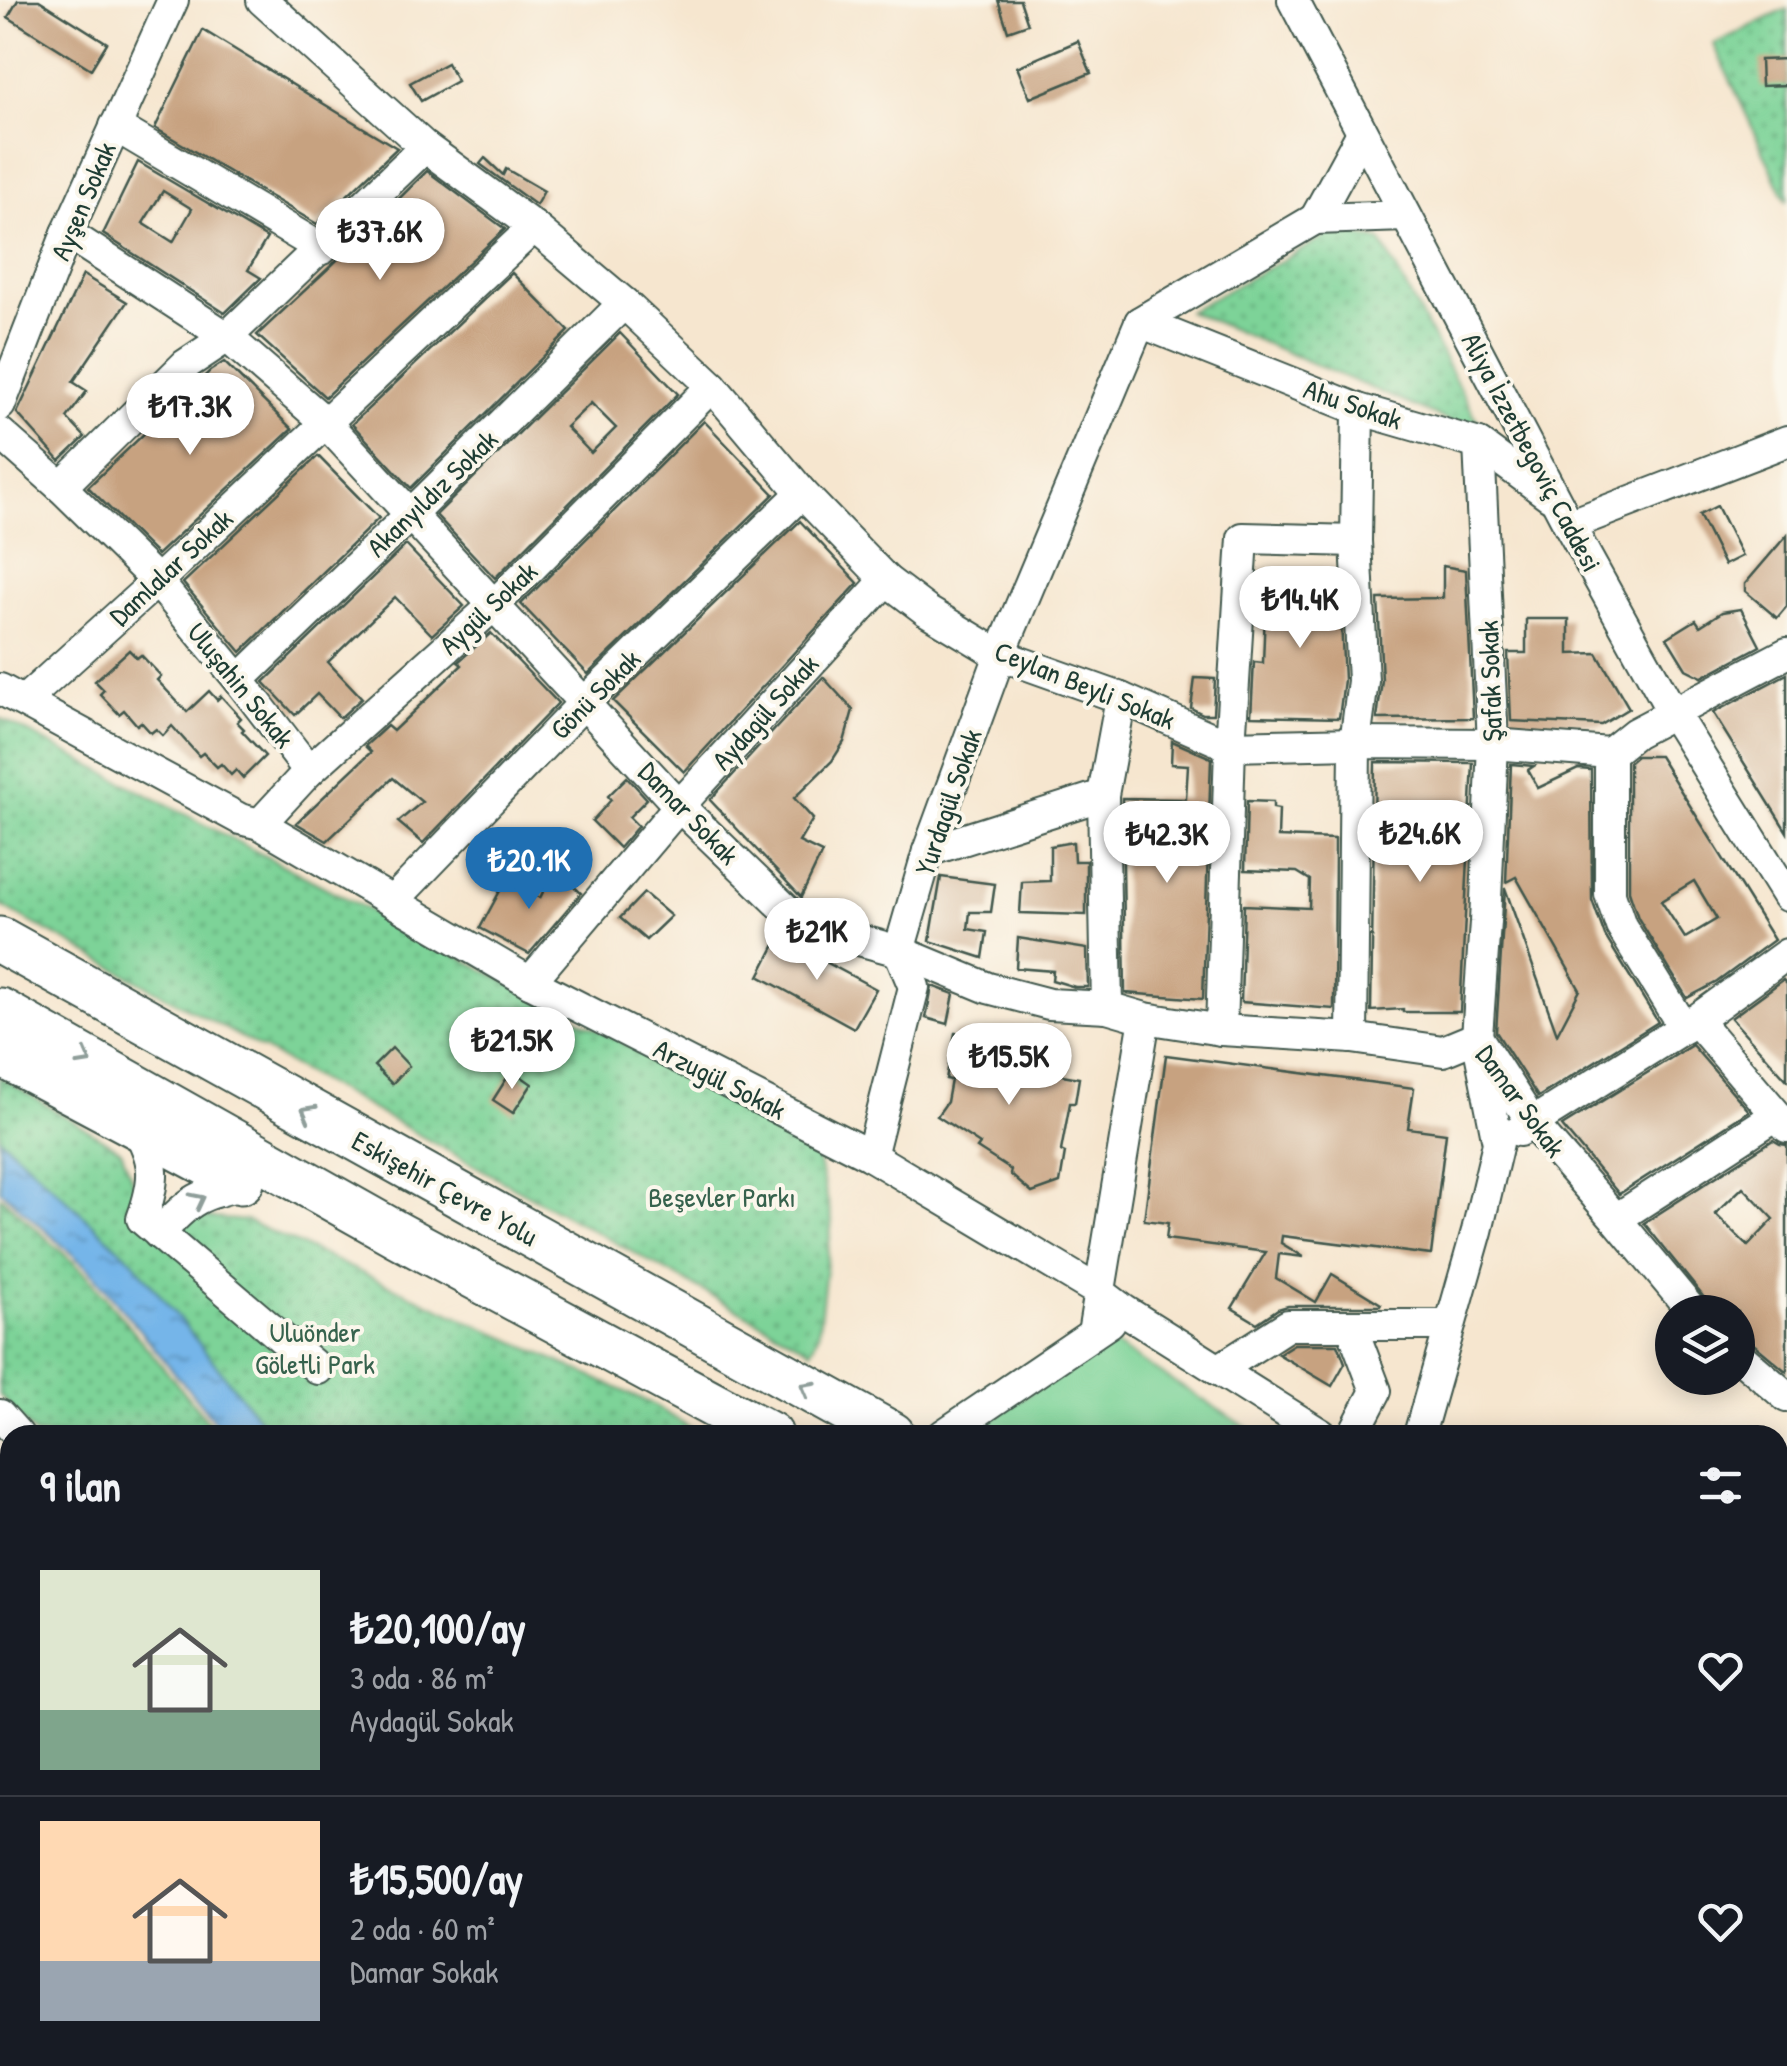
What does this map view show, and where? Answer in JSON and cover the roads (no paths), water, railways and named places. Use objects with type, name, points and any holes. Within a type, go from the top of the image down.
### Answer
[{"type":"highway","name":"Eskişehir Çevre Yolu","points":[[0,940],[874,1425]]},
{"type":"highway","points":[[0,1011],[398,1235],[751,1425]]},
{"type":"highway","points":[[0,1052],[566,1348],[649,1370]]},
{"type":"street","name":"Ayşen Sokak","points":[[0,406],[67,233],[173,0]]},
{"type":"street","name":"Ceylan Beyli Sokak","points":[[262,0],[424,147],[534,227],[624,303],[712,386],[802,494],[886,580],[927,612],[1000,654],[1122,698],[1230,746],[1493,744],[1610,752]]},
{"type":"street","name":"Aliya İzzetbegoviç Caddesi","points":[[1292,0],[1673,713],[1787,896]]},
{"type":"street","points":[[115,126],[322,248]]},
{"type":"street","points":[[1315,220],[1362,133]]},
{"type":"street","points":[[61,487],[185,365],[227,337],[424,147]]},
{"type":"street","points":[[1140,322],[1315,220],[1406,216]]},
{"type":"street","name":"Damlalar Sokak","points":[[12,695],[157,581],[534,227]]},
{"type":"street","name":"Damar Sokak","points":[[67,233],[227,337],[325,422],[679,806],[801,924],[899,951],[988,988],[1049,1004],[1107,1008],[1221,1030],[1352,1038],[1443,1050],[1477,1037],[1533,1124],[1679,1295]]},
{"type":"street","name":"Akanyıldız Sokak","points":[[239,680],[624,303]]},
{"type":"street","name":"Ahu Sokak","points":[[1140,322],[1358,409],[1479,444],[1563,513]]},
{"type":"street","name":"Yurdagül Sokak","points":[[899,951],[928,850],[1000,654],[1140,322]]},
{"type":"street","name":"Aygül Sokak","points":[[260,824],[309,771],[494,605],[712,386]]},
{"type":"street","points":[[1352,1038],[1355,743],[1363,680],[1356,541],[1358,409]]},
{"type":"street","name":"Uluşahin Sokak","points":[[0,433],[157,581],[309,771]]},
{"type":"street","points":[[1563,513],[1787,441]]},
{"type":"street","name":"Şafak Sokak","points":[[1479,444],[1493,744],[1477,1037],[1498,1142]]},
{"type":"street","name":"Gönü Sokak","points":[[393,901],[585,702],[802,494]]},
{"type":"street","points":[[1221,1030],[1230,746],[1243,538],[1356,541]]},
{"type":"street","name":"Aydagül Sokak","points":[[530,982],[679,806],[886,580]]},
{"type":"street","points":[[1616,1219],[1781,1122],[1690,1024],[1621,926],[1610,894],[1610,752],[1635,733],[1787,653]]},
{"type":"street","name":"Arzugül Sokak","points":[[12,695],[240,820],[260,824],[530,982],[871,1156],[1113,1302],[1305,1425]]},
{"type":"street","points":[[1107,1008],[1102,796],[1122,698]]},
{"type":"street","points":[[928,850],[1102,796]]},
{"type":"street","points":[[871,1156],[914,987],[899,951]]},
{"type":"street","points":[[1422,1425],[1498,1142],[1690,1024],[1787,954]]},
{"type":"street","points":[[958,1425],[1094,1333],[1113,1302],[1145,1018]]},
{"type":"street","points":[[135,1125],[150,1150],[151,1227],[318,1369]]},
{"type":"street","points":[[151,1227],[201,1196],[246,1184]]},
{"type":"street","points":[[1218,1370],[1288,1325],[1450,1325]]},
{"type":"street","points":[[1351,1326],[1376,1392],[1358,1425]]},
{"type":"street","points":[[1755,1370],[1787,1398]]},
{"type":"water","points":[[0,1138],[133,1261],[264,1425],[218,1425],[90,1270],[0,1190]]},
{"type":"park label","name":"Beşevler Parkı","points":[[722,1197]]},
{"type":"park label","name":"Uluönder Göletli Park","points":[[315,1348]]}]
